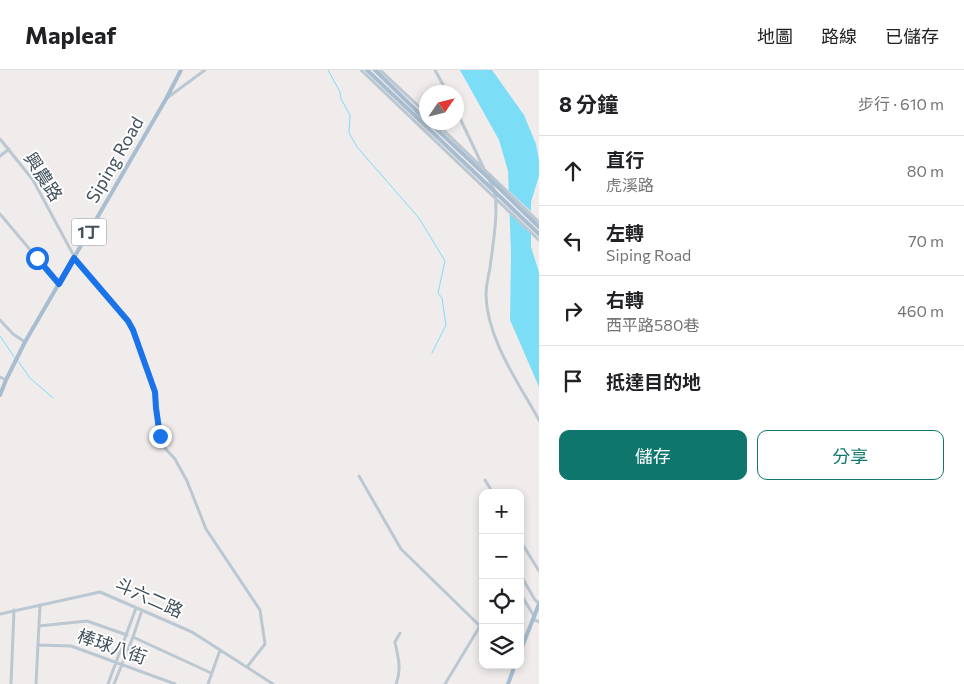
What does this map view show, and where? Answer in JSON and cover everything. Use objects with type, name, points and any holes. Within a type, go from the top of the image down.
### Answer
[{"type":"main road","name":"Siping Road","points":[[0,395],[26,342],[181,70]]},
{"type":"main road","points":[[367,70],[419,118]]},
{"type":"main road","points":[[375,70],[419,118]]},
{"type":"main road","points":[[431,130],[539,234]]},
{"type":"main road","points":[[432,130],[539,227]]},
{"type":"main road","points":[[524,642],[539,603]]},
{"type":"main road","points":[[508,684],[514,669]]},
{"type":"street","points":[[166,99],[205,70]]},
{"type":"street","points":[[361,70],[419,119]]},
{"type":"street","points":[[380,70],[419,107]]},
{"type":"street","points":[[435,70],[443,85]]},
{"type":"street","points":[[464,128],[495,192],[495,228],[486,294],[490,322],[500,350],[539,420]]},
{"type":"street","points":[[431,130],[539,240]]},
{"type":"street","points":[[443,130],[539,222]]},
{"type":"street","name":"興農路","points":[[0,139],[33,180],[74,258],[128,321],[133,330],[155,392],[160,440],[175,459],[187,480],[206,529],[260,610],[265,644],[247,667]]},
{"type":"street","points":[[0,156],[8,150]]},
{"type":"street","points":[[0,214],[59,284]]},
{"type":"street","points":[[0,320],[13,334],[26,342]]},
{"type":"street","points":[[0,377],[6,380]]},
{"type":"street","points":[[359,476],[401,549],[480,626],[445,684]]},
{"type":"street","points":[[485,480],[491,489]]},
{"type":"street","points":[[524,547],[539,571]]},
{"type":"street","points":[[523,579],[535,600],[539,603]]},
{"type":"street","name":"斗六二路","points":[[0,614],[100,592],[192,632],[273,684]]},
{"type":"street","points":[[524,601],[533,618],[539,622]]},
{"type":"street","points":[[36,684],[40,605]]},
{"type":"street","points":[[108,684],[136,608]]},
{"type":"street","points":[[11,684],[14,610]]},
{"type":"street","points":[[114,684],[142,610]]},
{"type":"street","points":[[39,626],[87,621],[127,634]]},
{"type":"street","points":[[396,684],[399,677],[400,664],[395,642],[400,633]]},
{"type":"street","points":[[133,637],[212,673]]},
{"type":"street","name":"棒球八街","points":[[38,645],[72,646],[174,684]]},
{"type":"street","points":[[208,684],[220,650]]},
{"type":"water","points":[[460,70],[492,70],[524,115],[536,144],[539,176],[531,202],[531,247],[539,272],[539,387],[510,320],[511,253],[508,171],[499,140]]},
{"type":"pier","points":[[506,188],[534,214],[533,236],[507,211]]},
{"type":"waterway","points":[[328,70],[350,115],[349,133],[357,147],[419,218],[445,261],[438,293],[442,298],[446,325],[432,353]]},
{"type":"waterway","points":[[0,336],[15,358]]},
{"type":"waterway","points":[[18,361],[30,378],[53,398]]},
{"type":"route","points":[[37,258],[59,284],[74,258],[128,321],[155,392],[160,436]]}]
